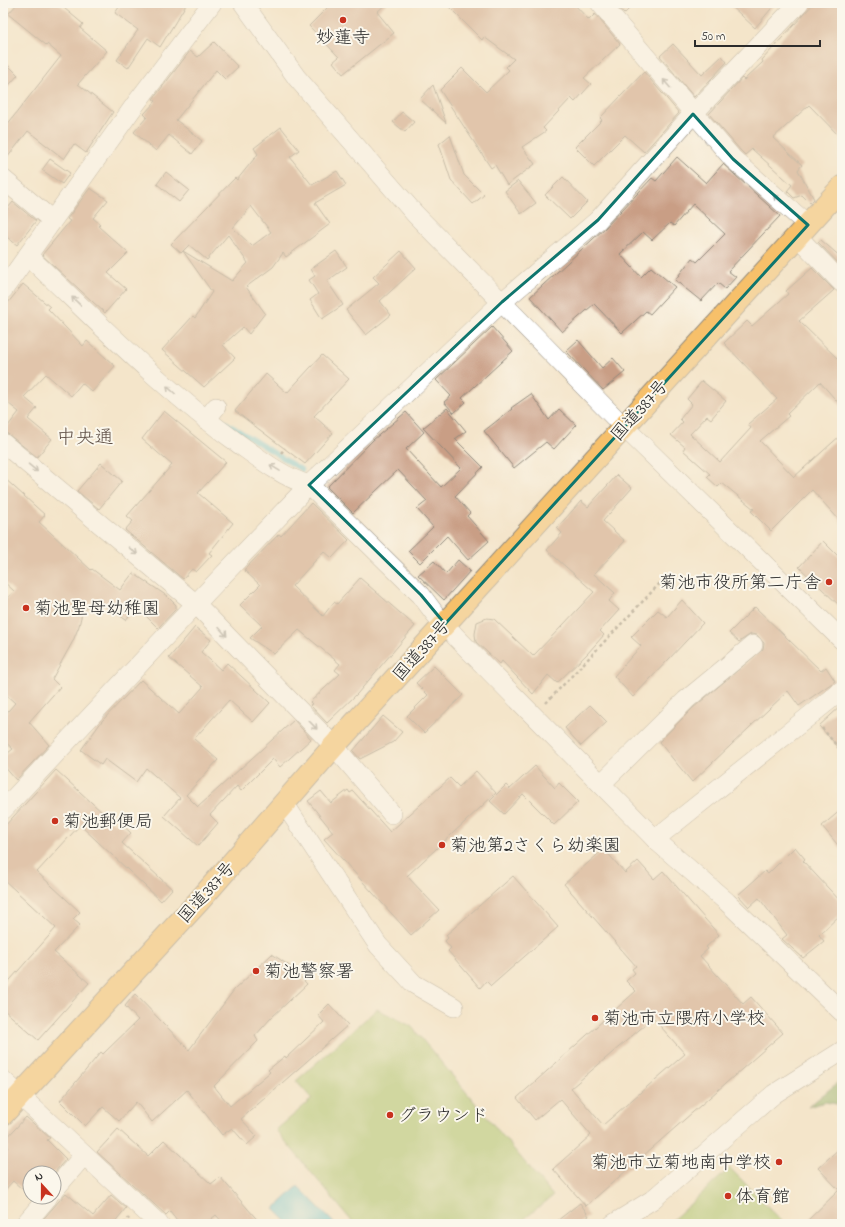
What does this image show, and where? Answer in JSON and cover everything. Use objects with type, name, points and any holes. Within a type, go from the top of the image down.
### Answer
[{"type":"highway","name":"国道387号","points":[[3,1114],[199,901],[334,746],[842,187]]},
{"type":"street","points":[[3,290],[52,220],[212,3]]},
{"type":"street","points":[[244,3],[297,78],[415,214],[624,427],[842,640]]},
{"type":"street","points":[[600,3],[692,114],[732,159],[802,231],[842,283]]},
{"type":"street","points":[[3,810],[309,485],[502,302],[598,220],[692,114],[799,3]]},
{"type":"street","points":[[3,179],[52,220]]},
{"type":"street","points":[[28,256],[128,340],[266,463],[292,480],[309,485],[421,595],[435,614],[533,716],[655,838],[727,902],[842,1012]]},
{"type":"street","points":[[3,443],[196,604],[334,746],[392,814]]},
{"type":"street","points":[[601,784],[686,700],[753,645]]},
{"type":"street","points":[[655,838],[842,690]]},
{"type":"street","points":[[284,803],[378,945],[414,984],[454,1006]]},
{"type":"street","points":[[613,1224],[652,1200],[774,1094],[842,1051]]},
{"type":"street","points":[[3,1080],[159,1224]]},
{"type":"street","points":[[62,1181],[84,1155]]},
{"type":"street","points":[[25,1224],[41,1205]]},
{"type":"path","points":[[533,716],[664,579]]},
{"type":"path","points":[[811,715],[842,752]]},
{"type":"highlighted area","points":[[693,114],[733,159],[808,225],[445,624],[421,595],[309,485],[502,302],[598,220]]},
{"type":"green space","name":"グラウンド","points":[[377,1009],[411,1026],[553,1196],[518,1224],[354,1224],[276,1130],[312,1099],[296,1081]]},
{"type":"green space","points":[[842,1079],[842,1105],[825,1102],[808,1107]]},
{"type":"green space","name":"体育館","points":[[730,1168],[785,1224],[668,1224]]},
{"type":"water","points":[[298,1186],[335,1224],[289,1224],[274,1209]]},
{"type":"building","points":[[18,3],[58,3],[83,24],[80,28],[107,51],[78,84],[113,112],[86,153],[74,144],[64,159],[28,131],[3,163],[3,130],[61,56],[8,14]]},
{"type":"building","points":[[122,3],[187,3],[160,47],[148,38],[128,68],[117,60],[138,30],[115,13]]},
{"type":"building","points":[[332,3],[387,3],[377,12],[394,33],[343,74],[333,62],[339,57],[309,26]]},
{"type":"building","points":[[445,3],[573,3],[589,20],[595,14],[620,44],[584,78],[591,84],[575,102],[571,98],[543,128],[546,131],[522,147],[535,164],[507,185],[495,165],[491,168],[440,90],[462,68],[486,92],[509,70],[506,67],[514,59],[484,37],[482,40]]},
{"type":"building","points":[[614,3],[635,3],[624,14]]},
{"type":"building","points":[[728,3],[776,3],[755,28]]},
{"type":"building","points":[[814,3],[842,3],[842,139],[809,105],[773,138],[802,165],[798,170],[814,199],[810,203],[802,195],[794,198],[787,191],[792,185],[752,149],[745,155],[709,114],[742,78],[744,80],[763,62],[762,60]]},
{"type":"building","points":[[214,42],[238,67],[225,79],[216,70],[176,120],[202,141],[192,154],[169,135],[156,151],[134,132],[147,117],[144,114],[156,101],[153,99],[190,51],[198,57]]},
{"type":"building","points":[[673,44],[702,75],[722,56],[727,62],[694,97],[660,56]]},
{"type":"building","points":[[3,60],[18,75],[3,92]]},
{"type":"building","points":[[644,72],[679,113],[644,152],[625,135],[594,166],[575,147],[602,120],[600,118]]},
{"type":"building","points":[[433,85],[446,123],[420,99]]},
{"type":"building","points":[[402,112],[414,122],[405,132],[393,122]]},
{"type":"building","points":[[281,127],[299,150],[290,157],[312,185],[337,171],[346,185],[315,203],[330,224],[286,257],[283,253],[273,267],[246,287],[265,313],[249,334],[243,327],[223,345],[235,358],[204,387],[162,350],[193,316],[195,318],[212,292],[183,251],[181,253],[171,244],[235,178],[237,180],[258,154],[254,148]],"holes":[[[251,206],[271,232],[252,246],[233,228]],[[228,235],[248,263],[232,281],[183,251],[189,245],[207,260]]]},
{"type":"building","points":[[450,135],[464,175],[484,195],[473,204],[451,180],[439,144]]},
{"type":"building","points":[[677,157],[706,183],[723,164],[780,216],[728,271],[736,277],[725,289],[718,283],[701,301],[675,280],[692,258],[697,262],[725,234],[693,204],[674,226],[670,223],[652,240],[643,232],[620,254],[641,277],[651,267],[675,287],[650,314],[646,311],[622,333],[594,304],[562,332],[530,297],[605,228],[652,178],[656,181]]},
{"type":"building","points":[[50,159],[70,173],[62,184],[42,170]]},
{"type":"building","points":[[166,172],[189,190],[179,202],[157,184]]},
{"type":"building","points":[[563,177],[587,202],[570,219],[545,195]]},
{"type":"building","points":[[518,181],[536,203],[521,214],[505,191]]},
{"type":"building","points":[[90,188],[108,200],[93,218],[100,224],[98,226],[128,253],[108,273],[126,289],[105,313],[42,255],[70,221],[67,219]]},
{"type":"building","points":[[13,202],[36,221],[17,245],[3,234],[3,214]]},
{"type":"building","points":[[821,240],[842,258],[842,267],[818,242]]},
{"type":"building","points":[[336,251],[347,267],[327,281],[343,305],[322,319],[310,300],[318,294],[309,280],[315,276],[311,269]]},
{"type":"building","points":[[401,251],[416,268],[380,301],[391,315],[366,335],[346,310],[379,283],[373,277]]},
{"type":"building","points":[[812,268],[834,290],[799,321],[842,363],[842,407],[820,382],[787,414],[789,416],[760,441],[794,477],[842,434],[842,523],[812,490],[771,531],[751,511],[754,509],[722,483],[718,487],[707,477],[710,474],[683,450],[685,447],[671,435],[683,422],[680,419],[692,404],[687,399],[702,381],[726,401],[711,419],[707,416],[690,434],[720,462],[751,428],[748,424],[777,399],[724,343],[747,321],[752,326],[788,294],[786,291]]},
{"type":"building","points":[[23,284],[50,307],[48,309],[83,346],[87,341],[115,366],[92,392],[82,383],[71,396],[46,374],[24,397],[37,408],[28,419],[52,439],[37,457],[4,431],[19,412],[3,399],[3,309]]},
{"type":"building","points":[[492,327],[513,351],[462,398],[466,402],[454,413],[444,402],[451,396],[436,380]]},
{"type":"building","points":[[578,340],[602,368],[613,358],[625,372],[603,390],[566,351]]},
{"type":"building","points":[[322,355],[349,379],[314,416],[333,433],[305,464],[235,411],[266,374],[287,393]]},
{"type":"building","points":[[531,394],[549,420],[559,409],[576,425],[554,449],[546,442],[514,468],[484,431],[512,409],[511,408]]},
{"type":"building","points":[[447,408],[466,431],[455,439],[483,467],[455,496],[470,513],[467,516],[489,541],[468,560],[447,536],[420,563],[408,551],[433,527],[417,509],[427,501],[398,470],[353,513],[327,487],[373,440],[406,412],[424,432],[406,449],[441,487],[461,468],[423,428]]},
{"type":"building","points":[[164,411],[226,462],[198,493],[233,523],[209,553],[212,555],[196,572],[192,569],[183,579],[125,530],[133,521],[127,516],[172,465],[142,439]]},
{"type":"building","points":[[101,463],[122,481],[99,509],[77,491]]},
{"type":"building","points":[[617,475],[632,488],[603,521],[625,541],[594,574],[615,593],[609,601],[619,610],[600,631],[604,635],[587,654],[557,683],[548,675],[533,694],[502,661],[500,664],[476,642],[475,634],[477,622],[487,618],[494,619],[533,656],[563,625],[594,592],[547,550],[562,533],[557,528],[581,501],[588,507]]},
{"type":"building","points":[[3,477],[45,515],[39,522],[91,570],[92,569],[120,590],[133,573],[167,596],[176,605],[176,609],[158,628],[136,606],[126,620],[95,598],[82,613],[73,641],[52,679],[60,687],[29,722],[49,745],[16,780],[3,765],[3,757],[13,749],[3,740],[3,717],[15,703],[3,692],[3,603],[14,591],[3,581]]},
{"type":"building","points":[[311,503],[349,540],[332,558],[324,551],[292,586],[323,616],[334,602],[337,604],[360,578],[415,626],[357,694],[327,723],[310,705],[312,704],[310,702],[340,674],[335,670],[340,664],[299,630],[274,654],[250,638],[262,626],[240,605],[260,585],[244,570],[279,534],[281,536]]},
{"type":"building","name":"菊池市役所第二庁舎","points":[[823,541],[842,560],[842,608],[799,567]]},
{"type":"building","points":[[458,560],[470,571],[444,600],[418,575],[434,561],[446,574]]},
{"type":"building","points":[[682,600],[703,623],[633,697],[614,676],[641,646],[631,637],[658,610],[667,617]]},
{"type":"building","points":[[755,607],[821,671],[826,667],[835,681],[799,706],[788,691],[692,782],[659,742],[693,708],[763,649],[764,643],[757,635],[751,634],[739,642],[729,633]]},
{"type":"building","points":[[195,627],[211,640],[201,652],[221,670],[227,663],[270,703],[253,722],[229,700],[194,739],[218,760],[186,795],[198,807],[294,720],[311,739],[280,767],[273,759],[241,791],[237,786],[210,815],[218,823],[198,846],[164,816],[180,798],[146,768],[136,782],[105,759],[101,765],[81,750],[102,721],[141,680],[179,714],[203,687],[169,658]]},
{"type":"building","points":[[434,666],[463,695],[424,733],[407,716],[428,695],[416,683]]},
{"type":"building","points":[[590,705],[607,722],[581,746],[565,728]]},
{"type":"building","points":[[842,705],[842,751],[819,726]]},
{"type":"building","points":[[383,716],[402,732],[393,742],[360,759],[353,751]]},
{"type":"building","points":[[535,766],[555,788],[559,783],[578,802],[554,825],[523,794],[504,814],[490,801],[506,785],[510,789]]},
{"type":"building","points":[[56,770],[115,824],[118,821],[131,833],[122,843],[172,889],[161,901],[80,825],[37,872],[80,912],[73,919],[80,925],[54,952],[89,983],[38,1040],[3,1009],[3,988],[56,928],[3,879],[3,828]]},
{"type":"building","points":[[476,771],[496,793],[407,876],[439,910],[411,935],[324,839],[333,832],[308,801],[321,791],[331,803],[348,790],[350,793],[353,791],[390,832],[450,778],[459,787]]},
{"type":"building","points":[[842,809],[842,850],[822,826]]},
{"type":"building","points":[[795,847],[805,859],[803,861],[842,903],[842,913],[819,935],[824,941],[803,958],[782,939],[787,935],[759,898],[749,907],[738,895],[765,871],[768,874]]},
{"type":"building","points":[[604,849],[625,873],[638,861],[654,879],[663,871],[719,935],[706,947],[708,949],[700,956],[743,1004],[751,997],[783,1033],[586,1206],[553,1169],[591,1135],[560,1099],[535,1120],[517,1098],[636,991],[626,981],[635,973],[632,969],[636,966],[564,884]],"holes":[[[653,1018],[685,1054],[603,1125],[571,1088]]]},
{"type":"building","points":[[513,876],[558,927],[491,986],[486,981],[480,988],[448,951],[451,948],[445,941],[448,938],[446,935]]},
{"type":"building","points":[[272,954],[291,967],[307,984],[271,1018],[255,1036],[258,1041],[214,1086],[230,1106],[270,1072],[268,1070],[285,1056],[286,1058],[324,1022],[318,1015],[329,1004],[348,1025],[241,1119],[257,1136],[247,1145],[232,1128],[222,1135],[187,1090],[152,1122],[136,1102],[119,1121],[103,1107],[85,1126],[60,1101],[101,1052],[103,1054],[138,1020],[125,1006],[135,994],[189,1050],[234,990]]},
{"type":"building","points":[[26,1117],[50,1138],[47,1140],[66,1159],[61,1165],[22,1165],[22,1189],[13,1181],[3,1192],[3,1153],[8,1147],[3,1142]]},
{"type":"building","points":[[118,1129],[148,1156],[164,1140],[211,1184],[220,1177],[261,1224],[224,1224],[216,1215],[205,1224],[180,1224],[170,1211],[166,1215],[97,1152]]},
{"type":"building","points":[[842,1146],[842,1224],[804,1224],[839,1190],[818,1168]]},
{"type":"building","points":[[66,1193],[93,1216],[111,1195],[126,1208],[113,1224],[39,1224],[56,1205],[62,1205],[62,1198]]},
{"type":"building","points":[[580,1203],[589,1216],[578,1224],[553,1224]]},
{"type":"waterway","points":[[223,421],[302,470]]},
{"type":"place","name":"妙蓮寺","points":[[343,20]]},
{"type":"place","name":"菊池市役所第二庁舎","points":[[829,582]]},
{"type":"place","name":"菊池聖母幼稚園","points":[[26,608]]},
{"type":"place","name":"菊池郵便局","points":[[55,821]]},
{"type":"place","name":"菊池第2さくら幼楽園","points":[[442,845]]},
{"type":"place","name":"菊池警察署","points":[[256,971]]},
{"type":"place","name":"菊池市立隈府小学校","points":[[595,1018]]},
{"type":"place","name":"グラウンド","points":[[390,1115]]},
{"type":"place","name":"菊池市立菊地南中学校","points":[[779,1162]]},
{"type":"place","name":"体育館","points":[[728,1196]]},
{"type":"district","name":"中央通","points":[[85,436]]}]
